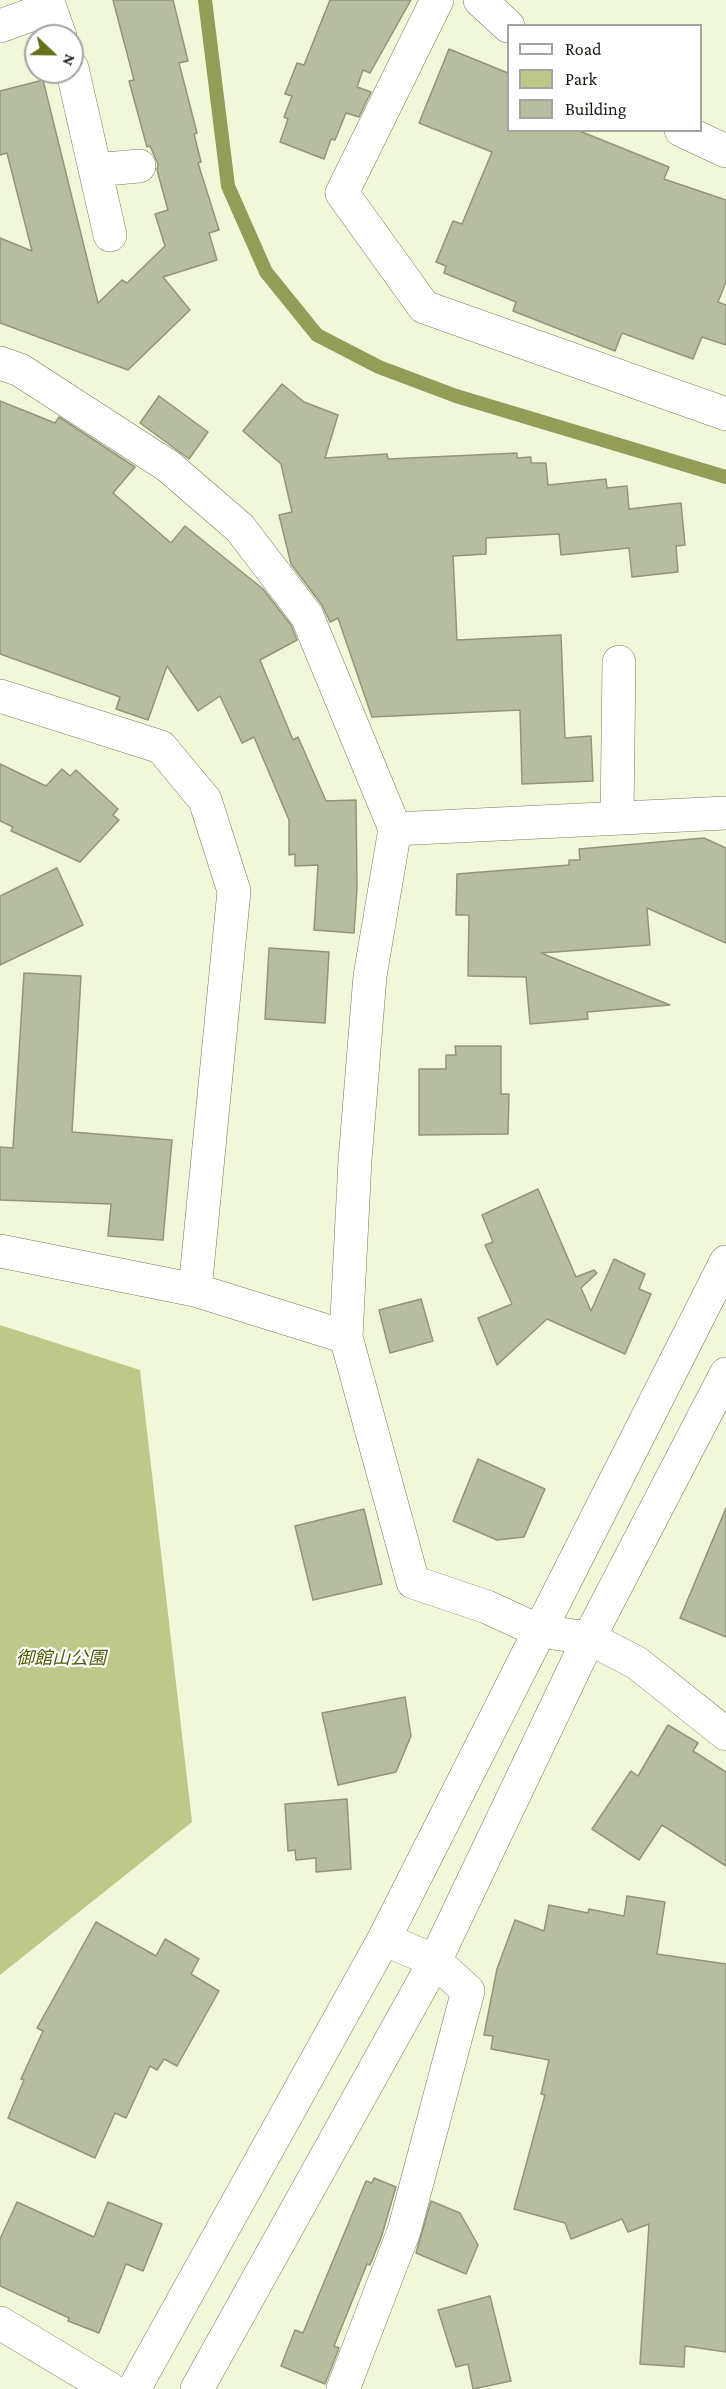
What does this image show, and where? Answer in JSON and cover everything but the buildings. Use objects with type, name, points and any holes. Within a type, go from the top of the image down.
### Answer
[{"type":"street","points":[[436,0],[342,193],[424,307],[726,414]]},
{"type":"street","points":[[480,0],[507,25]]},
{"type":"street","points":[[0,26],[53,15]]},
{"type":"street","points":[[76,84],[110,235]]},
{"type":"street","points":[[685,132],[726,152]]},
{"type":"street","points":[[95,170],[139,166]]},
{"type":"street","points":[[0,363],[20,370],[168,466],[240,528],[307,616],[395,829],[370,976],[355,1160],[346,1337],[413,1582],[487,1607],[539,1631],[590,1638],[637,1663],[726,1734]]},
{"type":"street","points":[[617,818],[619,662]]},
{"type":"street","points":[[0,696],[161,747],[205,800],[234,891],[195,1290]]},
{"type":"street","points":[[395,829],[726,813]]},
{"type":"street","points":[[0,1251],[195,1290],[346,1337]]},
{"type":"street","points":[[134,2389],[384,1939],[726,1262]]},
{"type":"street","points":[[196,2389],[435,1960],[590,1638],[726,1374]]},
{"type":"street","points":[[343,2389],[404,2231],[468,1991],[435,1960],[384,1939]]},
{"type":"street","points":[[0,2323],[110,2389]]},
{"type":"green space","name":"御館山公園","points":[[0,1325],[140,1370],[192,1822],[0,1975]]},
{"type":"waterway","points":[[205,0],[228,186],[266,272],[317,335],[379,367],[456,396],[726,477]]}]
